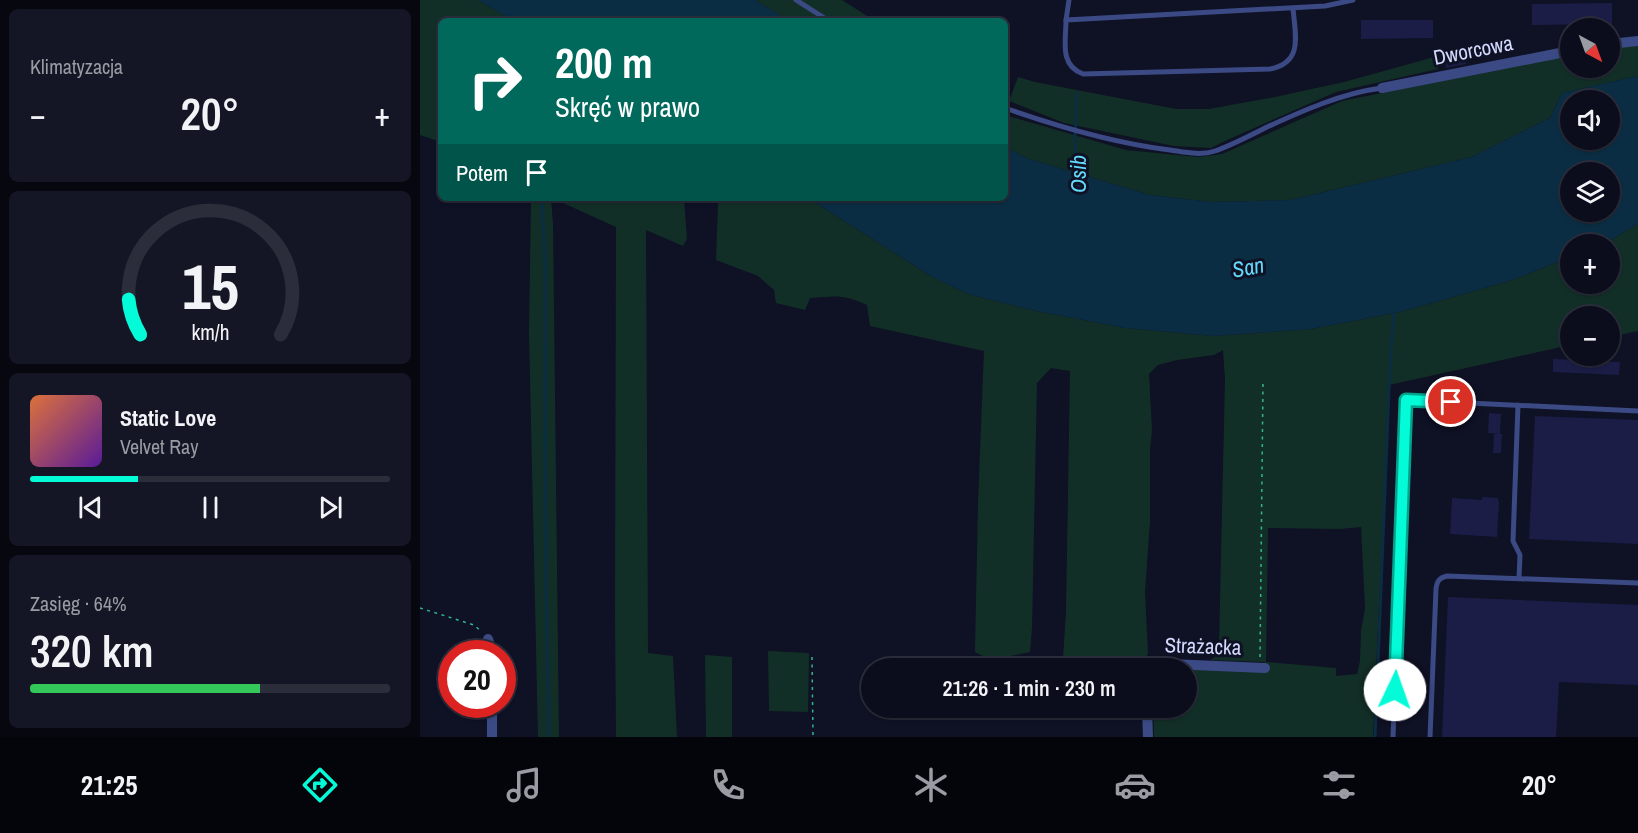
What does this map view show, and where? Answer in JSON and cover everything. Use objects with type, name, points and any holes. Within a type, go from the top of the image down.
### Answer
[{"type":"street","points":[[1620,43],[1638,41]]},
{"type":"street","name":"Dworcowa","points":[[1382,88],[1560,53]]},
{"type":"street","name":"Strażacka","points":[[1197,665],[1263,667]]},
{"type":"street","points":[[492,718],[492,737]]},
{"type":"street","points":[[1147,718],[1148,737]]},
{"type":"lane","points":[[796,0],[824,18]]},
{"type":"lane","points":[[1069,0],[1066,20],[1066,56],[1074,71],[1083,74],[1280,67],[1287,63],[1296,46],[1293,8]]},
{"type":"lane","points":[[1066,20],[1325,6],[1353,0]]},
{"type":"lane","points":[[1008,109],[1082,133],[1162,149],[1200,153],[1212,152],[1343,96],[1382,88]]},
{"type":"lane","points":[[1393,737],[1406,400],[1638,411]]},
{"type":"lane","points":[[1518,405],[1513,541],[1520,555],[1519,578]]},
{"type":"lane","points":[[1430,737],[1437,582],[1441,578],[1447,576],[1638,583]]},
{"type":"path","points":[[1263,383],[1263,667]]},
{"type":"path","points":[[420,608],[474,625],[488,639]]},
{"type":"path","points":[[812,657],[813,737]]},
{"type":"green space","points":[[420,0],[478,0],[509,18],[438,18],[438,141],[420,135]]},
{"type":"green space","points":[[755,0],[842,0],[870,18],[785,18]]},
{"type":"green space","points":[[1638,38],[1638,76],[1575,90],[1560,90],[1560,97],[1550,118],[1472,157],[1290,200],[1211,202],[1150,195],[1026,158],[1008,149],[1008,116],[1126,150],[1198,157],[1222,154],[1342,101],[1560,57],[1560,78],[1620,78],[1620,44]]},
{"type":"green space","points":[[1438,56],[1440,60],[1438,69],[1336,92],[1211,148],[1174,146],[1064,123],[1009,101],[1018,77],[1176,109],[1209,109],[1344,82]]},
{"type":"green space","points":[[531,201],[551,201],[559,737],[538,737],[529,332]]},
{"type":"green space","points":[[559,201],[684,201],[687,239],[683,246],[646,230],[648,653],[673,656],[677,737],[616,737],[616,227]]},
{"type":"green space","points":[[716,201],[813,201],[934,278],[971,295],[1032,310],[1125,328],[1214,336],[1311,329],[1400,312],[1513,280],[1560,261],[1560,294],[1620,294],[1620,235],[1638,224],[1638,331],[1620,335],[1620,306],[1560,306],[1560,347],[1389,385],[1373,737],[1154,737],[1153,718],[1197,718],[1197,669],[1269,672],[1265,662],[1210,660],[1215,657],[1219,646],[1225,379],[1223,350],[1214,355],[1158,365],[1149,374],[1152,430],[1150,521],[1145,592],[1148,654],[1145,658],[1063,658],[1066,612],[1070,371],[1051,368],[1037,383],[1030,652],[1000,658],[986,658],[975,652],[984,351],[870,326],[867,305],[845,297],[810,298],[805,310],[776,303],[774,290],[758,276],[716,260],[718,204]],"holes":[[[1361,527],[1365,608],[1361,631],[1357,674],[1336,676],[1336,668],[1266,662],[1268,528]]]},
{"type":"green space","points":[[768,651],[809,653],[808,712],[769,711]]},
{"type":"green space","points":[[705,655],[732,657],[732,737],[706,737]]},
{"type":"water","points":[[478,0],[755,0],[785,18],[509,18]]},
{"type":"water","name":"San","points":[[1638,76],[1638,224],[1620,235],[1560,234],[1560,261],[1513,280],[1400,312],[1311,329],[1214,336],[1125,328],[1032,310],[971,295],[934,278],[813,201],[1008,201],[1008,149],[1026,158],[1150,195],[1211,202],[1290,200],[1472,157],[1550,118],[1560,97],[1560,150],[1620,150],[1620,90],[1575,90]]},
{"type":"building","points":[[1612,3],[1612,18],[1560,18],[1560,25],[1532,25],[1532,4]]},
{"type":"building","points":[[1361,20],[1433,20],[1433,38],[1361,39]]},
{"type":"building","points":[[1465,56],[1466,64],[1446,68],[1445,60]]},
{"type":"building","points":[[1553,359],[1560,359],[1560,366],[1620,366],[1619,375],[1553,372]]},
{"type":"building","points":[[1489,413],[1501,414],[1500,434],[1488,433]]},
{"type":"building","points":[[1535,416],[1638,420],[1638,544],[1529,539]]},
{"type":"building","points":[[1494,434],[1502,434],[1501,453],[1493,453]]},
{"type":"building","points":[[1482,497],[1498,498],[1497,537],[1450,534],[1452,498],[1482,500]]},
{"type":"building","points":[[1448,597],[1638,605],[1638,685],[1559,682],[1556,737],[1442,737]]},
{"type":"waterway","name":"Osib","points":[[1076,175],[1077,93]]},
{"type":"waterway","points":[[542,201],[545,261],[545,509],[549,737]]},
{"type":"waterway","points":[[1375,737],[1394,310]]},
{"type":"route","points":[[1395,690],[1406,400],[1451,402]]}]
